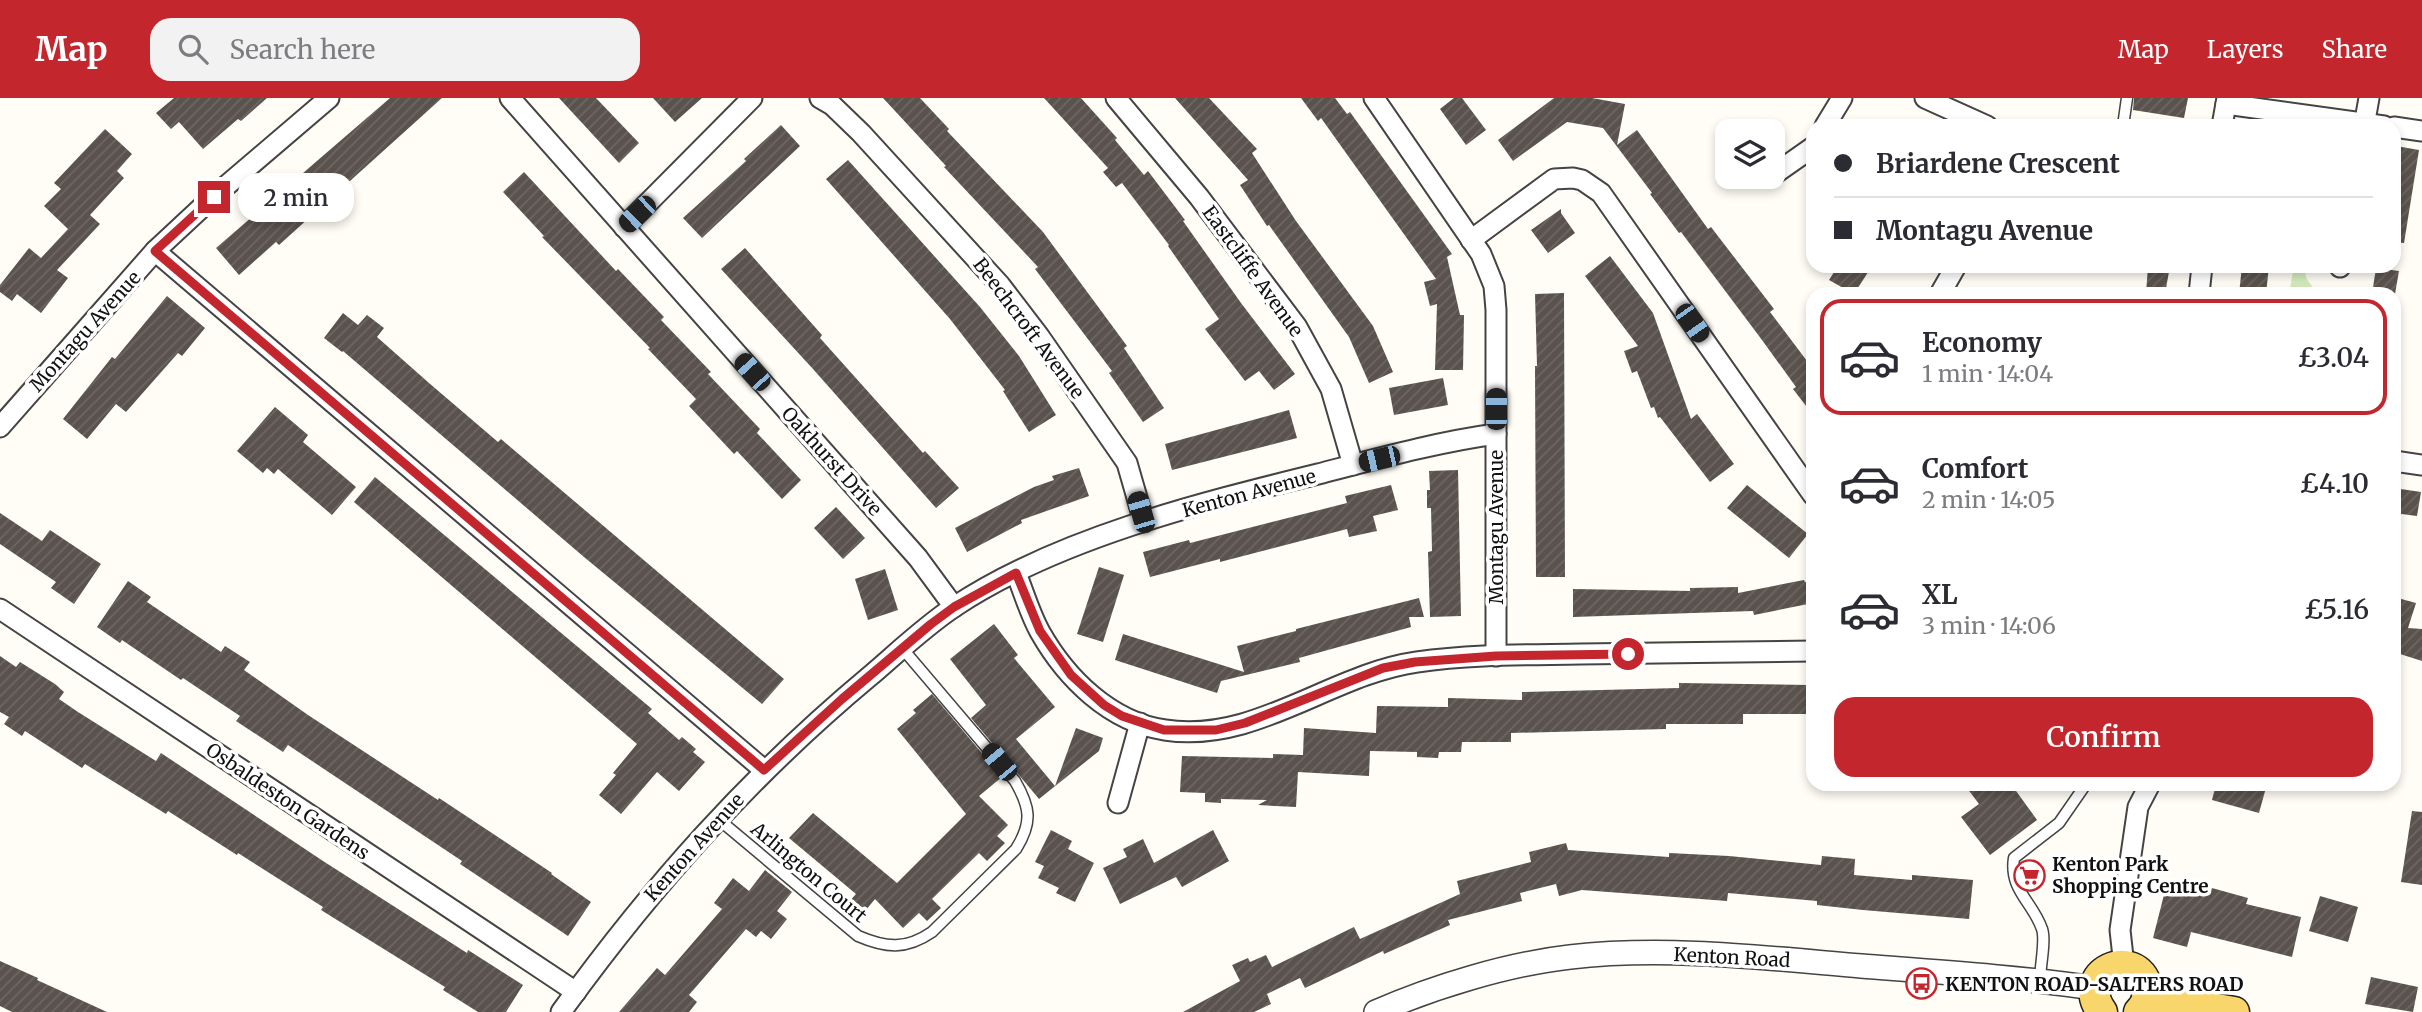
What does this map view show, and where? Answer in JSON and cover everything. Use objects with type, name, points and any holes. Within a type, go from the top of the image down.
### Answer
[{"type":"main road","points":[[2098,1000],[2102,974],[2115,966],[2123,966],[2130,967],[2143,976],[2148,990],[2143,1005],[2234,1012]]},
{"type":"street","name":"Montagu Avenue","points":[[0,427],[155,251],[329,98]]},
{"type":"street","name":"Oakhurst Drive","points":[[510,98],[918,558],[954,607]]},
{"type":"street","points":[[624,227],[752,98]]},
{"type":"street","name":"Beechcroft Avenue","points":[[820,98],[832,105],[861,133],[1000,285],[1040,336],[1127,463],[1144,522]]},
{"type":"street","name":"Eastcliffe Avenue","points":[[1116,98],[1199,197],[1297,327],[1331,389],[1353,465]]},
{"type":"street","name":"Montagu Avenue","points":[[1374,98],[1471,240],[1488,269],[1494,286],[1496,656]]},
{"type":"street","points":[[1829,119],[1842,98]]},
{"type":"street","points":[[2369,98],[2371,119]]},
{"type":"street","points":[[1935,100],[1973,119]]},
{"type":"street","points":[[2223,119],[2227,101],[2335,119]]},
{"type":"street","points":[[2401,128],[2422,131]]},
{"type":"street","points":[[1785,167],[1806,152]]},
{"type":"street","points":[[1471,240],[1554,179],[1573,178],[1593,186],[1806,485]]},
{"type":"street","points":[[155,251],[764,770]]},
{"type":"street","name":"Kenton Avenue","points":[[561,1012],[645,902],[717,818],[764,770],[842,699],[954,607],[1016,573],[1144,522],[1245,492],[1353,465],[1496,434]]},
{"type":"street","points":[[2401,462],[2422,465]]},
{"type":"street","points":[[1016,573],[1040,631],[1071,675],[1104,705],[1140,723],[1164,730],[1216,730],[1245,723],[1383,668],[1415,662],[1496,656],[1806,650]]},
{"type":"street","name":"Osbaldeston Gardens","points":[[0,610],[576,992]]},
{"type":"street","points":[[1118,803],[1140,723]]},
{"type":"street","points":[[2123,966],[2120,930],[2138,807],[2146,791]]},
{"type":"street","name":"Kenton Road","points":[[1376,1012],[1476,976],[1569,957],[1624,954],[1787,960],[2040,981],[2098,1000]]},
{"type":"lane","points":[[2124,119],[2127,98]]},
{"type":"lane","name":"Arlington Court","points":[[717,818],[858,936],[894,946],[919,941],[933,932],[1016,849],[1025,835],[1029,812],[1014,781],[902,648]]},
{"type":"lane","points":[[2040,981],[2043,931],[2012,872],[2014,858],[2059,823],[2081,791]]},
{"type":"green space","points":[[2293,273],[2306,273],[2313,287],[2290,287]]},
{"type":"building","points":[[174,98],[267,98],[203,149],[179,122],[171,129],[156,113]]},
{"type":"building","points":[[390,98],[442,98],[279,245],[276,242],[239,275],[216,248]]},
{"type":"building","points":[[559,98],[596,98],[639,143],[619,163]]},
{"type":"building","points":[[653,98],[702,98],[675,122]]},
{"type":"building","points":[[883,98],[920,98],[949,129],[947,131],[1043,232],[1127,346],[1124,348],[1164,408],[1143,422],[1109,373],[1112,371],[1035,269],[1038,267]]},
{"type":"building","points":[[1044,98],[1081,98],[1117,138],[1115,140],[1144,175],[1148,171],[1295,374],[1274,390],[1259,371],[1245,381],[1205,329],[1219,319],[1169,245],[1122,183],[1116,187],[1103,172],[1108,168]]},
{"type":"building","points":[[1175,98],[1209,98],[1257,149],[1252,153],[1296,221],[1373,326],[1393,372],[1369,383],[1349,337],[1240,185],[1248,180]]},
{"type":"building","points":[[1301,98],[1335,98],[1347,114],[1350,112],[1452,254],[1447,257],[1460,315],[1464,315],[1463,370],[1435,370],[1437,304],[1430,306],[1424,282],[1436,279],[1321,118],[1318,121]]},
{"type":"building","points":[[1454,98],[1462,98],[1486,130],[1466,145],[1440,109]]},
{"type":"building","points":[[1554,98],[1592,98],[1625,104],[1617,145],[1637,130],[1708,229],[1711,227],[1774,309],[1770,312],[1806,360],[1806,406],[1793,389],[1796,387],[1762,340],[1681,232],[1679,233],[1603,128],[1567,122],[1513,161],[1498,140]]},
{"type":"building","points":[[2134,98],[2188,98],[2184,118],[2133,110]]},
{"type":"building","points":[[781,125],[800,146],[702,238],[683,218]]},
{"type":"building","points":[[105,129],[132,154],[117,171],[124,178],[90,215],[100,224],[57,270],[68,278],[41,313],[17,294],[12,301],[0,292],[0,285],[29,248],[41,258],[68,229],[44,206],[61,189],[54,183]]},
{"type":"building","points":[[2401,147],[2419,150],[2404,243],[2401,243]]},
{"type":"building","points":[[848,160],[980,307],[1019,356],[1056,415],[1029,432],[1003,391],[1005,390],[950,319],[826,179]]},
{"type":"building","points":[[524,172],[616,271],[618,269],[664,317],[661,320],[711,372],[708,374],[760,429],[757,433],[801,480],[782,499],[737,451],[734,454],[689,406],[696,399],[542,237],[544,236],[503,192]]},
{"type":"building","points":[[1561,209],[1575,233],[1548,253],[1531,230]]},
{"type":"building","points":[[745,248],[822,335],[820,338],[923,453],[925,451],[959,488],[936,508],[721,269]]},
{"type":"building","points":[[1610,256],[1653,313],[1691,419],[1697,414],[1734,464],[1710,482],[1660,417],[1658,418],[1654,407],[1651,408],[1637,371],[1632,373],[1624,351],[1638,346],[1585,276]]},
{"type":"building","points":[[1834,273],[1868,273],[1858,287],[1842,287],[1829,280]]},
{"type":"building","points":[[2148,273],[2169,273],[2166,287],[2146,287]]},
{"type":"building","points":[[2241,273],[2268,273],[2267,287],[2240,287]]},
{"type":"building","points":[[2375,273],[2399,273],[2396,287],[2373,287]]},
{"type":"building","points":[[1564,293],[1565,577],[1536,577],[1535,294]]},
{"type":"building","points":[[167,296],[205,328],[182,356],[178,353],[126,412],[116,404],[87,439],[63,419],[112,357],[115,359]]},
{"type":"building","points":[[343,313],[358,325],[367,315],[384,328],[377,337],[429,383],[498,442],[501,439],[784,679],[762,704],[584,557],[343,351],[324,338]]},
{"type":"building","points":[[1443,378],[1448,405],[1394,415],[1389,388]]},
{"type":"building","points":[[275,407],[308,435],[303,442],[356,487],[332,515],[278,469],[274,474],[267,468],[263,473],[237,451]]},
{"type":"building","points":[[1289,410],[1297,438],[1172,470],[1165,444]]},
{"type":"building","points":[[1079,468],[1089,496],[1021,520],[1022,523],[967,552],[955,528],[1034,487],[1054,480],[1052,476]]},
{"type":"building","points":[[1458,470],[1461,616],[1430,617],[1428,552],[1432,551],[1431,508],[1427,508],[1429,471]]},
{"type":"building","points":[[375,477],[652,709],[648,713],[679,740],[682,737],[696,749],[693,752],[705,762],[679,791],[657,772],[621,814],[599,795],[637,744],[354,502]]},
{"type":"building","points":[[1391,485],[1398,510],[1373,516],[1377,531],[1349,537],[1347,529],[1150,577],[1143,552],[1189,540],[1190,543],[1347,503],[1345,496]]},
{"type":"building","points":[[1747,485],[1806,532],[1806,537],[1789,558],[1727,508]]},
{"type":"building","points":[[2401,489],[2421,492],[2417,516],[2401,514]]},
{"type":"building","points":[[836,507],[865,538],[843,559],[814,528]]},
{"type":"building","points":[[0,513],[42,541],[50,530],[101,564],[74,604],[51,588],[56,582],[0,544]]},
{"type":"building","points":[[1099,567],[1124,575],[1103,642],[1077,634]]},
{"type":"building","points":[[885,569],[898,610],[868,620],[855,579]]},
{"type":"building","points":[[1804,580],[1806,604],[1754,615],[1753,611],[1573,617],[1573,589],[1690,591],[1690,588],[1738,587],[1738,593]]},
{"type":"building","points":[[128,581],[151,597],[147,602],[221,652],[225,646],[250,662],[244,670],[308,715],[438,800],[439,798],[591,902],[568,936],[460,864],[462,861],[288,745],[283,752],[236,721],[240,716],[122,640],[120,643],[97,627]]},
{"type":"building","points":[[1419,598],[1424,617],[1409,617],[1411,627],[1299,658],[1300,662],[1221,681],[1217,693],[1115,660],[1123,634],[1244,672],[1237,646]]},
{"type":"building","points":[[2401,599],[2416,603],[2408,628],[2422,629],[2422,661],[2401,654]]},
{"type":"building","points":[[994,624],[1018,655],[1014,658],[1055,707],[1016,739],[1055,786],[1076,728],[1103,738],[1099,751],[1039,799],[971,718],[986,705],[950,659]]},
{"type":"building","points":[[0,656],[16,667],[20,662],[55,684],[64,692],[59,699],[78,712],[156,761],[161,753],[323,861],[467,953],[468,950],[523,985],[506,1012],[478,1012],[443,990],[445,987],[321,910],[323,907],[238,853],[237,855],[168,811],[166,814],[85,764],[82,768],[25,731],[22,736],[4,724],[9,717],[0,712]]},
{"type":"building","points":[[1679,683],[1806,685],[1806,714],[1743,714],[1743,724],[1666,724],[1666,729],[1511,733],[1511,742],[1462,742],[1461,752],[1439,752],[1438,758],[1417,757],[1417,752],[1370,751],[1369,776],[1298,772],[1296,807],[1258,805],[1267,800],[1221,799],[1221,803],[1205,802],[1205,793],[1180,792],[1182,756],[1273,758],[1273,754],[1303,755],[1304,728],[1376,733],[1377,706],[1448,707],[1448,698],[1522,700],[1522,692],[1679,688]]},
{"type":"building","points":[[932,694],[1002,777],[979,796],[1008,825],[997,836],[1005,843],[987,861],[979,853],[932,899],[941,908],[927,921],[919,913],[903,928],[875,899],[861,916],[847,904],[856,894],[789,838],[813,813],[897,883],[966,814],[897,729],[916,713],[913,710]]},
{"type":"building","points":[[1969,791],[2016,791],[2037,820],[1990,855],[1961,817],[1979,804]]},
{"type":"building","points":[[2214,791],[2265,791],[2259,813],[2212,800]]},
{"type":"building","points":[[2412,811],[2422,812],[2422,885],[2401,882]]},
{"type":"building","points":[[1051,830],[1072,841],[1068,849],[1094,863],[1075,902],[1056,893],[1059,888],[1038,878],[1044,866],[1035,862]]},
{"type":"building","points":[[1213,830],[1229,861],[1182,887],[1176,877],[1120,904],[1103,868],[1127,857],[1123,849],[1143,839],[1154,863]]},
{"type":"building","points":[[1566,843],[1568,850],[1669,857],[1669,853],[1729,856],[1821,865],[1822,856],[1855,859],[1854,875],[1912,880],[1912,875],[1973,880],[1969,919],[1863,910],[1817,905],[1817,901],[1728,893],[1727,901],[1582,890],[1559,896],[1556,884],[1520,893],[1522,901],[1448,920],[1450,925],[1384,954],[1383,951],[1305,988],[1300,978],[1267,994],[1271,1004],[1254,1012],[1183,1012],[1240,981],[1232,965],[1248,958],[1250,962],[1266,955],[1272,967],[1354,927],[1360,939],[1460,894],[1457,881],[1531,862],[1529,852]]},
{"type":"building","points":[[765,870],[792,892],[777,911],[787,919],[771,939],[761,931],[756,937],[746,929],[689,995],[697,1002],[689,1012],[619,1012],[657,968],[665,975],[722,909],[714,903],[733,878],[749,891]]},
{"type":"building","points":[[2167,883],[2210,894],[2212,888],[2248,898],[2246,904],[2301,917],[2292,957],[2191,932],[2187,947],[2153,938]]},
{"type":"building","points":[[2320,896],[2358,907],[2348,942],[2309,931]]},
{"type":"building","points":[[0,961],[107,1012],[12,1012],[0,1006]]},
{"type":"building","points":[[2371,977],[2418,987],[2413,1012],[2365,1004]]},
{"type":"place","name":"Kenton Park Shopping Centre","points":[[2029,875]]},
{"type":"place","name":"KENTON ROAD-SALTERS ROAD","points":[[1922,984]]},
{"type":"route","points":[[214,197],[155,251],[167,264],[764,770],[842,699],[931,624],[954,607],[1016,573],[1040,631],[1071,675],[1104,705],[1122,716],[1164,730],[1216,730],[1245,723],[1383,668],[1415,662],[1496,656],[1628,654]]}]
